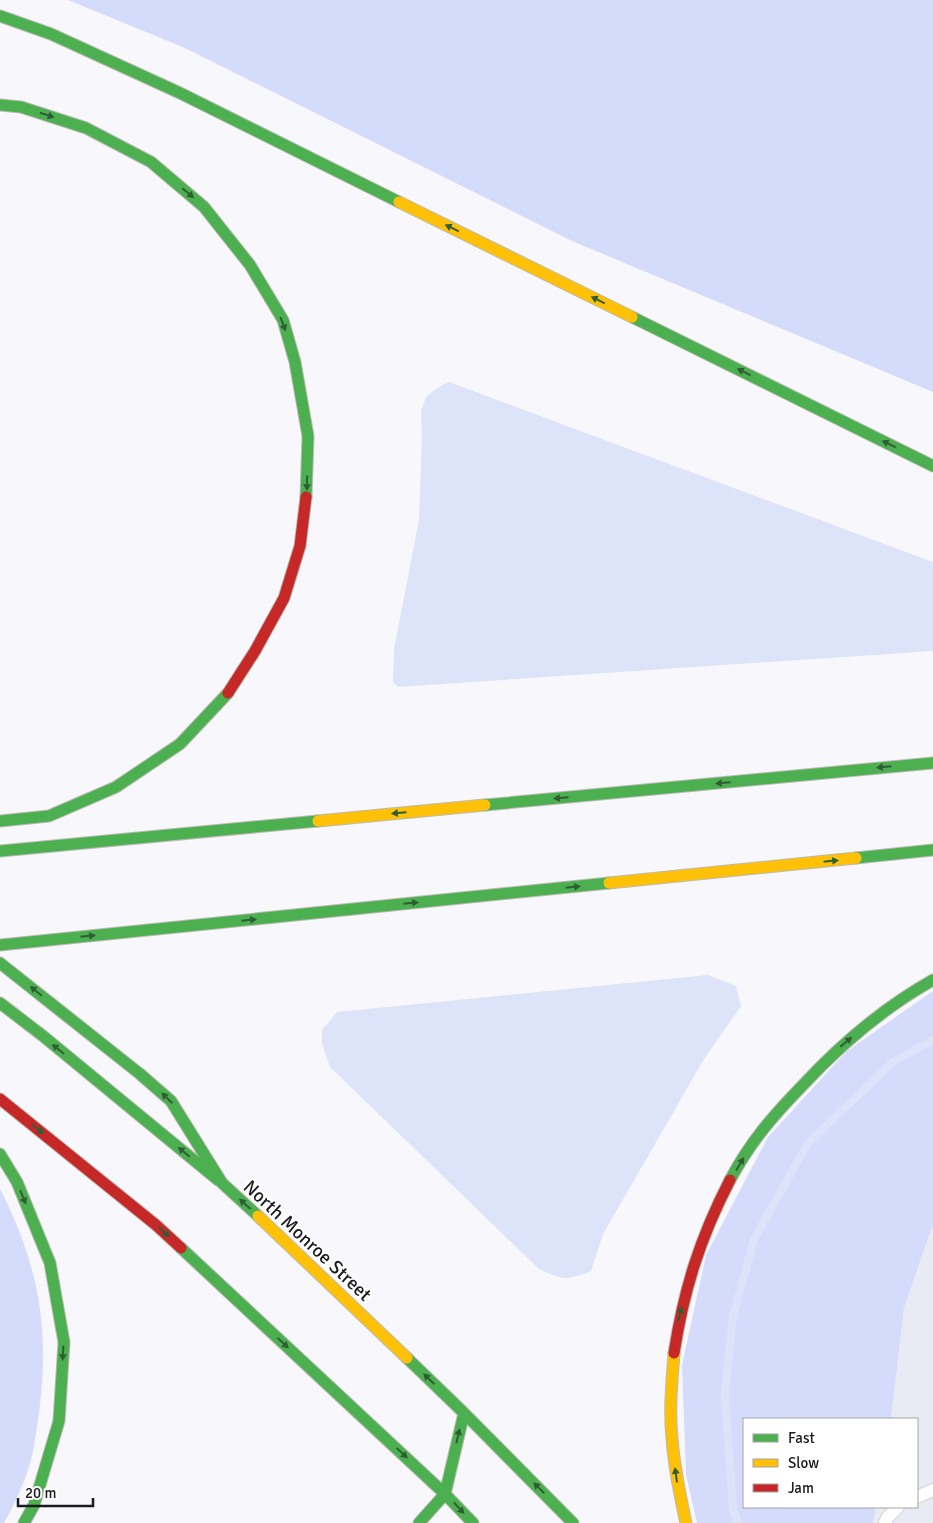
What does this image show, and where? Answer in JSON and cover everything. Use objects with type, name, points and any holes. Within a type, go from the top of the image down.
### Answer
[{"type":"main road","points":[[0,16],[51,34],[180,93],[933,466]]},
{"type":"main road","points":[[0,105],[21,107],[86,128],[151,162],[204,207],[250,266],[283,320],[295,362],[308,436],[307,491],[300,546],[284,598],[255,651],[226,696],[180,744],[116,787],[49,816],[0,821]]},
{"type":"main road","points":[[0,851],[933,763]]},
{"type":"main road","points":[[0,946],[933,850]]},
{"type":"main road","points":[[0,963],[140,1074],[171,1101],[222,1183]]},
{"type":"main road","points":[[686,1523],[679,1497],[671,1436],[671,1368],[676,1331],[690,1274],[702,1238],[737,1168],[755,1138],[786,1102],[837,1049],[882,1012],[933,980]]},
{"type":"main road","name":"North Monroe Street","points":[[0,1003],[222,1183],[294,1248],[464,1413],[573,1523]]},
{"type":"main road","points":[[0,1099],[156,1225],[445,1494],[473,1523]]},
{"type":"main road","points":[[0,1154],[17,1182],[50,1263],[64,1342],[59,1421],[34,1505],[24,1523]]},
{"type":"main road","points":[[419,1523],[445,1494],[464,1413]]},
{"type":"lane","points":[[918,1497],[933,1490]]},
{"type":"lane","points":[[885,1523],[887,1518],[897,1508]]},
{"type":"shaded area","points":[[68,0],[933,0],[933,392],[572,241],[185,48]]},
{"type":"shaded area","points":[[449,382],[933,562],[933,651],[398,687],[393,682],[394,649],[419,520],[421,411],[426,397],[437,388]]},
{"type":"shaded area","points":[[708,975],[736,986],[741,1006],[704,1059],[603,1234],[591,1271],[570,1278],[559,1277],[539,1269],[330,1067],[322,1044],[322,1030],[337,1012]]},
{"type":"shaded area","points":[[933,991],[933,1224],[904,1308],[891,1418],[743,1418],[743,1508],[876,1508],[873,1523],[697,1523],[686,1475],[682,1365],[706,1255],[768,1137],[847,1051]]},
{"type":"shaded area","points":[[0,1189],[17,1225],[30,1263],[39,1303],[43,1344],[42,1385],[32,1456],[23,1484],[4,1523],[0,1523]]},
{"type":"shaded area","points":[[933,1224],[933,1523],[873,1523],[876,1508],[918,1508],[918,1418],[891,1418],[904,1308]]},
{"type":"waterway","points":[[738,1523],[733,1509],[725,1394],[733,1317],[754,1239],[808,1143],[894,1061],[933,1040]]},
{"type":"traffic: fast","points":[[0,16],[51,34],[180,93],[399,202]]},
{"type":"traffic: fast","points":[[0,105],[21,107],[86,128],[151,162],[204,207],[250,265],[283,320],[295,362],[308,436],[306,497]]},
{"type":"traffic: fast","points":[[632,317],[933,466]]},
{"type":"traffic: fast","points":[[0,821],[49,816],[116,787],[180,744],[228,693]]},
{"type":"traffic: fast","points":[[485,805],[933,763]]},
{"type":"traffic: fast","points":[[0,851],[318,821]]},
{"type":"traffic: fast","points":[[856,858],[933,850]]},
{"type":"traffic: fast","points":[[0,945],[609,883]]},
{"type":"traffic: fast","points":[[0,963],[140,1074],[171,1101],[222,1183],[258,1216]]},
{"type":"traffic: fast","points":[[730,1180],[746,1153],[781,1108],[847,1041],[897,1002],[933,980]]},
{"type":"traffic: fast","points":[[0,1003],[218,1180]]},
{"type":"traffic: fast","points":[[0,1154],[17,1182],[50,1263],[64,1342],[59,1421],[34,1505],[24,1523]]},
{"type":"traffic: fast","points":[[181,1248],[445,1494],[473,1523]]},
{"type":"traffic: fast","points":[[407,1358],[573,1523]]},
{"type":"traffic: fast","points":[[419,1523],[445,1494],[464,1413]]},
{"type":"traffic: slow","points":[[399,202],[632,317]]},
{"type":"traffic: slow","points":[[318,821],[485,805]]},
{"type":"traffic: slow","points":[[609,883],[856,858]]},
{"type":"traffic: slow","points":[[258,1216],[407,1358]]},
{"type":"traffic: slow","points":[[674,1353],[671,1427],[679,1491],[686,1523]]},
{"type":"traffic: jam","points":[[228,693],[255,651],[284,598],[300,546],[306,497]]},
{"type":"traffic: jam","points":[[0,1099],[156,1225],[181,1248]]},
{"type":"traffic: jam","points":[[674,1353],[694,1264],[710,1222],[730,1180]]}]
